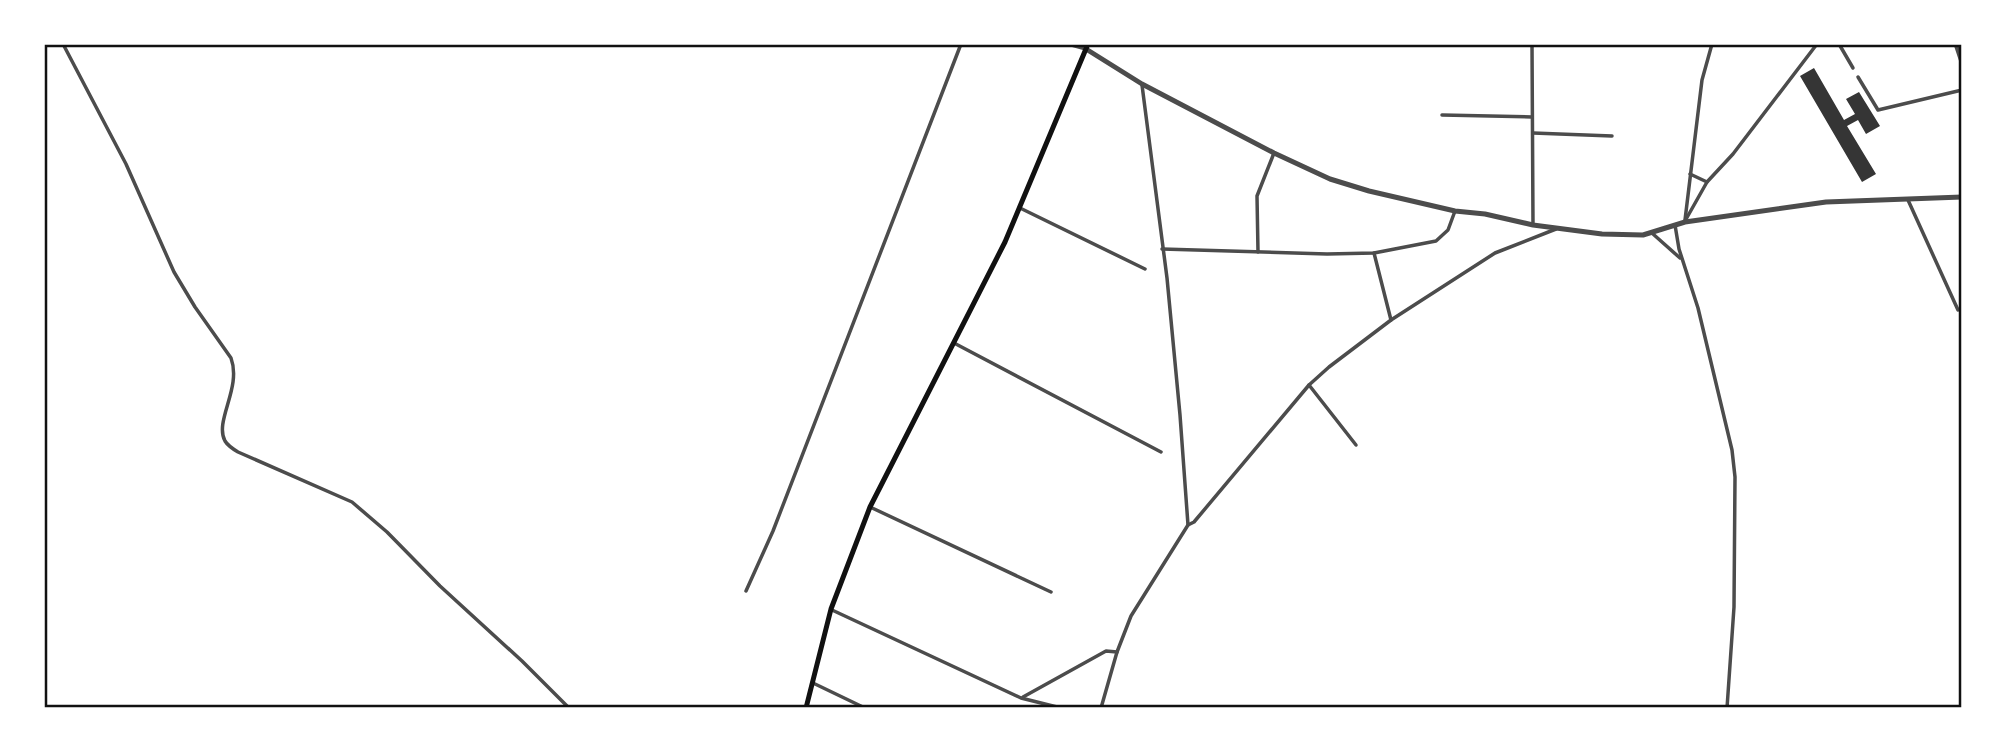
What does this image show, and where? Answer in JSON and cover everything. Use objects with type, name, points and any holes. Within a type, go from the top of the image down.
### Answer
[{"type":"main road","points":[[806,708],[831,609],[870,507],[1005,242],[1087,46]]},
{"type":"street","points":[[63,44],[126,164],[177,279],[231,358],[234,380],[223,420],[227,445],[352,502],[387,532],[569,708]]},
{"type":"street","points":[[746,591],[773,531],[961,44]]},
{"type":"street","points":[[1068,44],[1087,46],[1142,83],[1274,153],[1330,179],[1455,211],[1485,214],[1533,225],[1626,235],[1653,234],[1685,222],[1826,202],[1962,197]]},
{"type":"street","points":[[1532,44],[1533,225]]},
{"type":"street","points":[[1685,222],[1702,80],[1712,44]]},
{"type":"street","points":[[1685,222],[1707,182],[1734,154],[1817,44]]},
{"type":"street","points":[[1839,44],[1853,68]]},
{"type":"street","points":[[1956,44],[1962,62]]},
{"type":"street","points":[[1858,77],[1878,110],[1962,90]]},
{"type":"street","points":[[1142,83],[1180,415],[1188,525]]},
{"type":"street","points":[[1442,115],[1532,117]]},
{"type":"street","points":[[1533,133],[1612,136]]},
{"type":"street","points":[[1258,251],[1257,197],[1274,153]]},
{"type":"street","points":[[1690,174],[1707,182]]},
{"type":"street","points":[[1907,198],[1958,310]]},
{"type":"street","points":[[1020,208],[1145,269]]},
{"type":"street","points":[[1162,249],[1374,253],[1436,241],[1448,230],[1455,211]]},
{"type":"street","points":[[1675,224],[1732,450],[1735,477],[1734,607],[1727,708]]},
{"type":"street","points":[[1101,708],[1117,652],[1131,616],[1188,525],[1195,522],[1309,385],[1391,320],[1506,247],[1557,229]]},
{"type":"street","points":[[1653,234],[1674,251],[1683,263]]},
{"type":"street","points":[[1374,253],[1391,320]]},
{"type":"street","points":[[954,344],[1161,452]]},
{"type":"street","points":[[1309,385],[1356,445]]},
{"type":"street","points":[[870,507],[1051,592]]},
{"type":"street","points":[[831,609],[1021,698],[1061,708]]},
{"type":"street","points":[[1021,698],[1106,651],[1117,652]]},
{"type":"street","points":[[813,683],[865,708]]},
{"type":"building","points":[[1814,68],[1844,120],[1855,114],[1846,99],[1859,92],[1880,126],[1866,134],[1858,120],[1847,126],[1876,174],[1862,182],[1800,76]]}]
